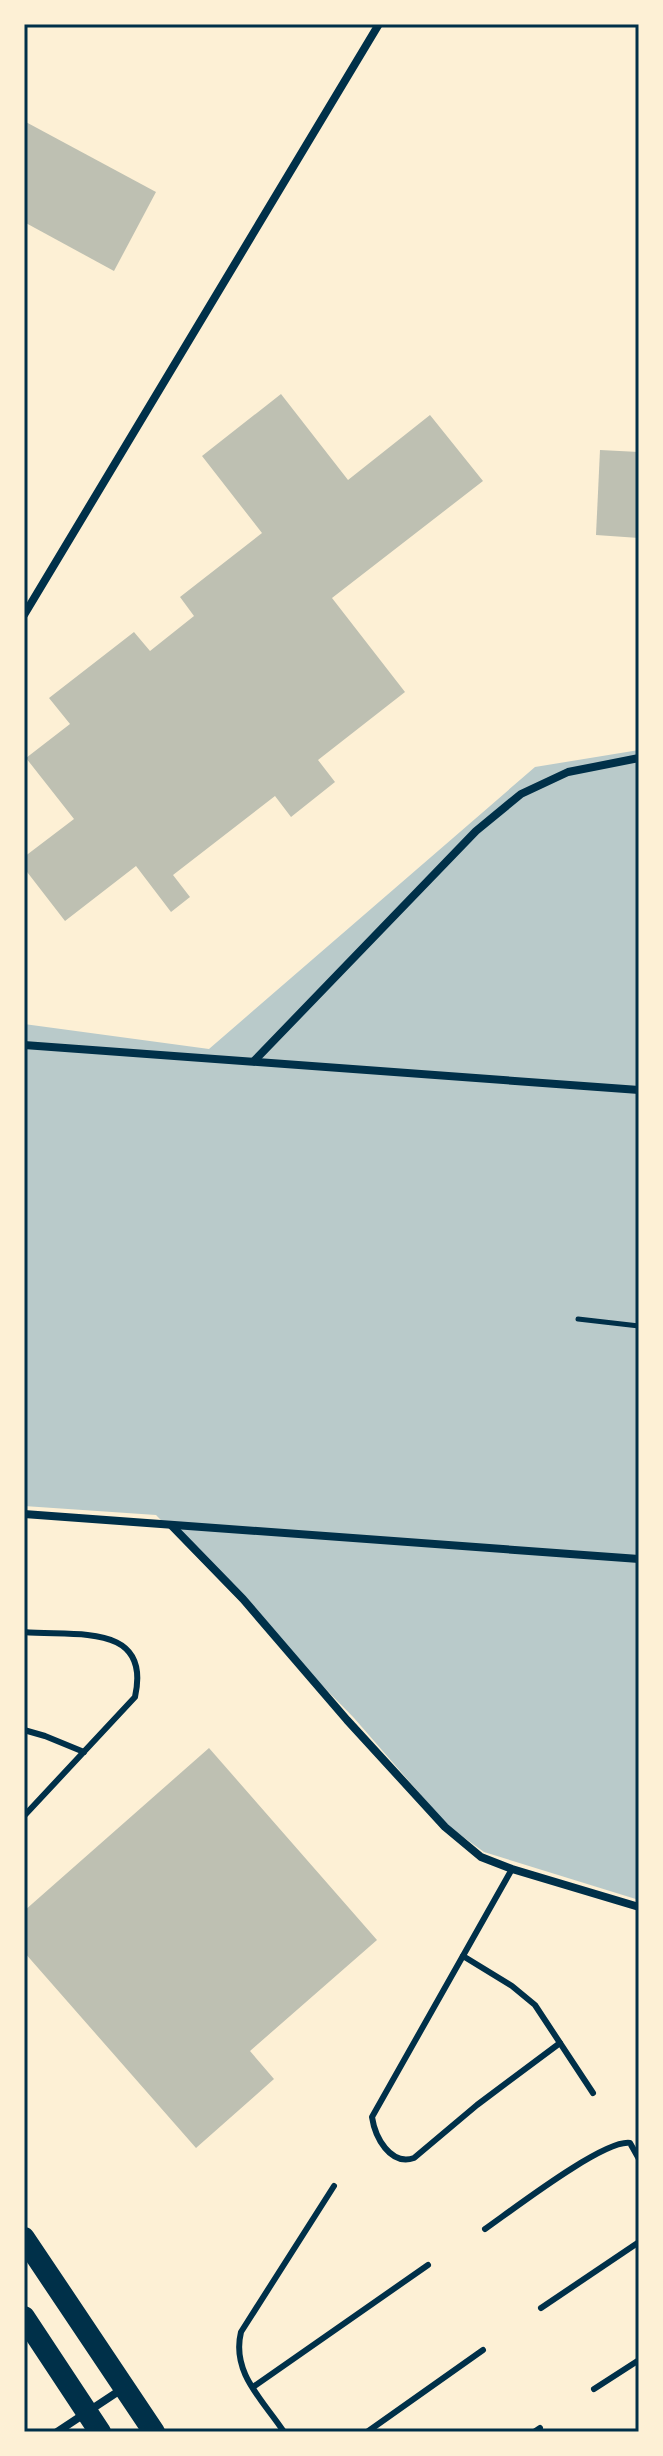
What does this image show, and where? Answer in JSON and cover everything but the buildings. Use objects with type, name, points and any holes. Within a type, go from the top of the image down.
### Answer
[{"type":"highway","points":[[24,2238],[154,2432]]},
{"type":"highway","points":[[24,2317],[100,2432]]},
{"type":"street","points":[[24,615],[379,24]]},
{"type":"street","points":[[254,1061],[467,840],[521,794],[568,772],[639,758]]},
{"type":"street","points":[[24,1045],[639,1090]]},
{"type":"street","points":[[24,1514],[639,1559]]},
{"type":"street","points":[[172,1526],[243,1599],[445,1827],[481,1857],[639,1907]]},
{"type":"street","points":[[57,2432],[126,2387]]},
{"type":"lane","points":[[24,1632],[122,1642],[137,1663],[139,1682],[135,1697],[24,1816]]},
{"type":"lane","points":[[24,1730],[84,1752]]},
{"type":"lane","points":[[512,1869],[372,2117],[379,2141],[398,2159],[406,2161],[424,2152],[477,2105],[560,2043]]},
{"type":"lane","points":[[463,1956],[512,1986],[535,2005],[593,2093]]},
{"type":"lane","points":[[485,2229],[586,2160],[616,2144],[630,2143],[639,2159]]},
{"type":"lane","points":[[284,2432],[239,2366],[238,2343],[241,2332],[334,2186]]},
{"type":"lane","points":[[541,2308],[639,2242]]},
{"type":"lane","points":[[253,2387],[428,2265]]},
{"type":"lane","points":[[367,2432],[483,2350]]},
{"type":"lane","points":[[594,2389],[639,2360]]},
{"type":"path","points":[[578,1319],[639,1326]]},
{"type":"shaded area","points":[[639,750],[639,1900],[484,1852],[448,1826],[354,1718],[156,1515],[24,1506],[24,1024],[209,1049],[535,767]]}]
